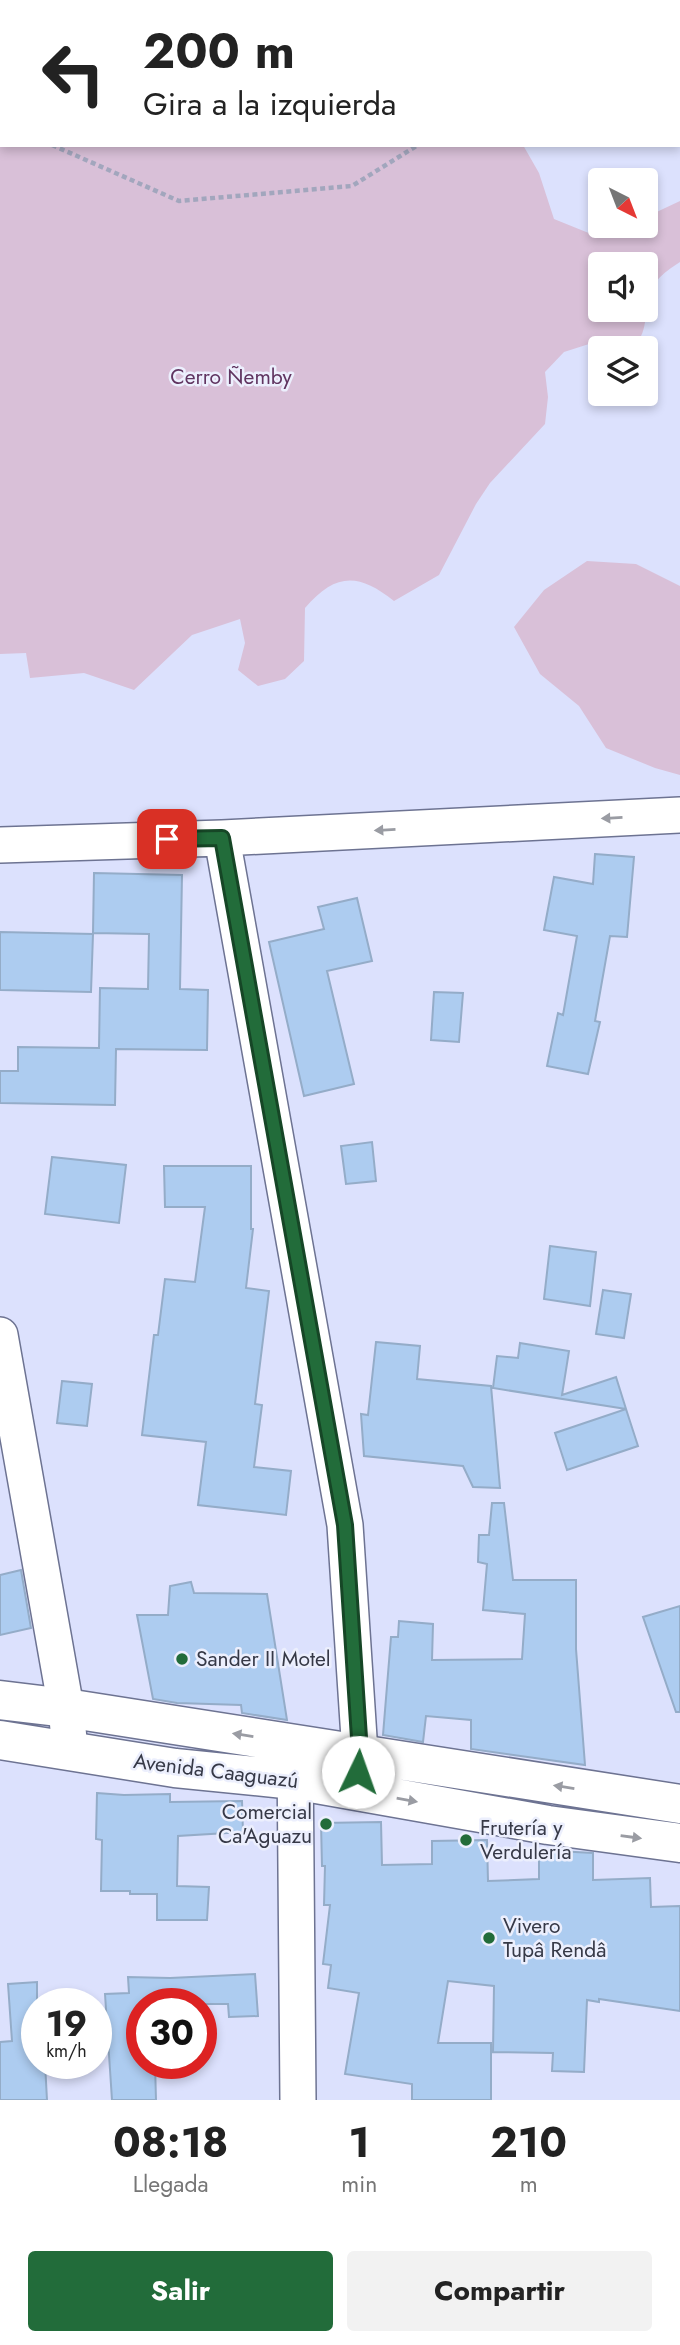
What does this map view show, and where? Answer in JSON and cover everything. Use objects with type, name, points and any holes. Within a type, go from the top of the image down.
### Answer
[{"type":"street","points":[[0,845],[222,838],[680,815]]},
{"type":"street","points":[[222,838],[345,1525],[360,1753],[355,1790]]},
{"type":"street","points":[[0,1335],[66,1708],[70,1750]]},
{"type":"street","name":"Avenida Caaguazú","points":[[0,1700],[66,1708],[295,1761],[355,1790],[548,1825],[680,1843]]},
{"type":"street","name":"Avenida Caaguazú","points":[[0,1740],[175,1768],[295,1761],[360,1753],[680,1804]]},
{"type":"street","points":[[295,1761],[298,2100]]},
{"type":"path","points":[[57,147],[179,201],[352,186],[415,147]]},
{"type":"green space","name":"Cerro Ñemby","points":[[0,147],[524,147],[539,173],[554,219],[588,233],[588,238],[658,238],[658,211],[680,201],[680,262],[658,280],[658,252],[588,252],[588,322],[645,322],[641,336],[588,336],[588,344],[564,352],[545,372],[548,397],[545,424],[490,483],[439,575],[394,601],[358,581],[347,580],[326,588],[305,608],[304,661],[285,679],[258,686],[238,670],[245,643],[240,619],[192,635],[134,690],[84,673],[30,678],[26,653],[0,654]]},
{"type":"green space","points":[[587,561],[636,564],[680,586],[680,775],[606,748],[579,706],[540,674],[514,627],[544,590]]},
{"type":"building","points":[[595,854],[634,857],[627,937],[610,936],[595,1021],[600,1022],[588,1074],[547,1066],[558,1013],[563,1015],[577,936],[544,930],[554,877],[593,884]]},
{"type":"building","points":[[94,873],[182,875],[180,989],[208,990],[207,1050],[116,1049],[115,1105],[0,1103],[0,1071],[18,1071],[18,1047],[99,1048],[100,988],[148,989],[149,934],[93,933]]},
{"type":"building","points":[[357,898],[372,961],[327,971],[354,1084],[304,1096],[269,942],[324,929],[318,907]]},
{"type":"building","points":[[0,932],[93,934],[91,992],[0,990]]},
{"type":"building","points":[[434,992],[463,993],[459,1042],[431,1040]]},
{"type":"building","points":[[372,1142],[376,1181],[346,1184],[341,1146]]},
{"type":"building","points":[[52,1157],[126,1165],[119,1223],[45,1214]]},
{"type":"building","points":[[164,1166],[251,1166],[253,1229],[246,1288],[269,1291],[255,1404],[262,1405],[254,1467],[291,1471],[286,1515],[198,1505],[206,1442],[142,1435],[154,1335],[158,1335],[165,1279],[195,1282],[205,1207],[165,1207]]},
{"type":"building","points":[[550,1246],[596,1252],[590,1306],[544,1299]]},
{"type":"building","points":[[603,1290],[631,1294],[624,1338],[596,1334]]},
{"type":"building","points":[[376,1342],[420,1346],[417,1379],[491,1386],[500,1488],[473,1487],[463,1466],[364,1456],[361,1414],[368,1415]]},
{"type":"building","points":[[520,1343],[569,1351],[562,1395],[616,1377],[626,1409],[493,1388],[497,1356],[518,1358]]},
{"type":"building","points":[[62,1381],[92,1384],[87,1426],[57,1423]]},
{"type":"building","points":[[626,1409],[638,1446],[567,1470],[555,1433]]},
{"type":"building","points":[[492,1503],[504,1503],[513,1580],[576,1580],[576,1649],[585,1765],[471,1749],[471,1720],[426,1716],[423,1742],[383,1735],[391,1637],[398,1637],[399,1621],[433,1624],[432,1660],[522,1659],[525,1614],[483,1610],[487,1564],[478,1562],[479,1535],[489,1535]]},
{"type":"building","points":[[21,1570],[31,1628],[0,1635],[0,1575]]},
{"type":"building","points":[[191,1582],[194,1593],[267,1594],[287,1720],[242,1713],[241,1705],[177,1703],[153,1699],[137,1615],[168,1615],[170,1586]]},
{"type":"building","points":[[680,1606],[680,1712],[676,1712],[643,1617]]},
{"type":"building","points":[[97,1793],[170,1794],[170,1802],[242,1801],[243,1832],[178,1836],[177,1886],[209,1887],[207,1920],[157,1920],[157,1894],[101,1891],[102,1840],[96,1839]]},
{"type":"building","points":[[381,1822],[382,1865],[432,1864],[432,1841],[487,1840],[488,1881],[539,1879],[539,1850],[593,1853],[593,1880],[650,1878],[651,1907],[680,1906],[680,2011],[599,1999],[599,2002],[587,2000],[584,2072],[552,2071],[553,2053],[493,2052],[494,1986],[448,1981],[438,2043],[491,2043],[491,2100],[412,2100],[412,2084],[345,2074],[359,1993],[328,1988],[331,1965],[323,1964],[330,1905],[324,1905],[325,1866],[322,1866],[321,1823]]},
{"type":"building","points":[[255,1974],[258,2016],[229,2017],[228,2004],[217,2004],[217,1988],[129,1988],[128,1977]]},
{"type":"building","points":[[37,1982],[37,1988],[21,1988],[21,2079],[46,2079],[47,2100],[0,2100],[0,2042],[12,2041],[8,1984]]},
{"type":"building","points":[[126,1993],[126,2079],[155,2079],[156,2100],[112,2100],[112,1994]]},
{"type":"place","name":"Sander II Motel","points":[[182,1659]]},
{"type":"place","name":"Comercial Ca'Aguazu","points":[[326,1824]]},
{"type":"place","name":"Frutería y Verdulería","points":[[466,1840]]},
{"type":"place","name":"Vivero Tupâ Rendâ","points":[[489,1938]]},
{"type":"route","points":[[167,839],[222,838],[345,1525],[360,1753],[358,1772]]}]
